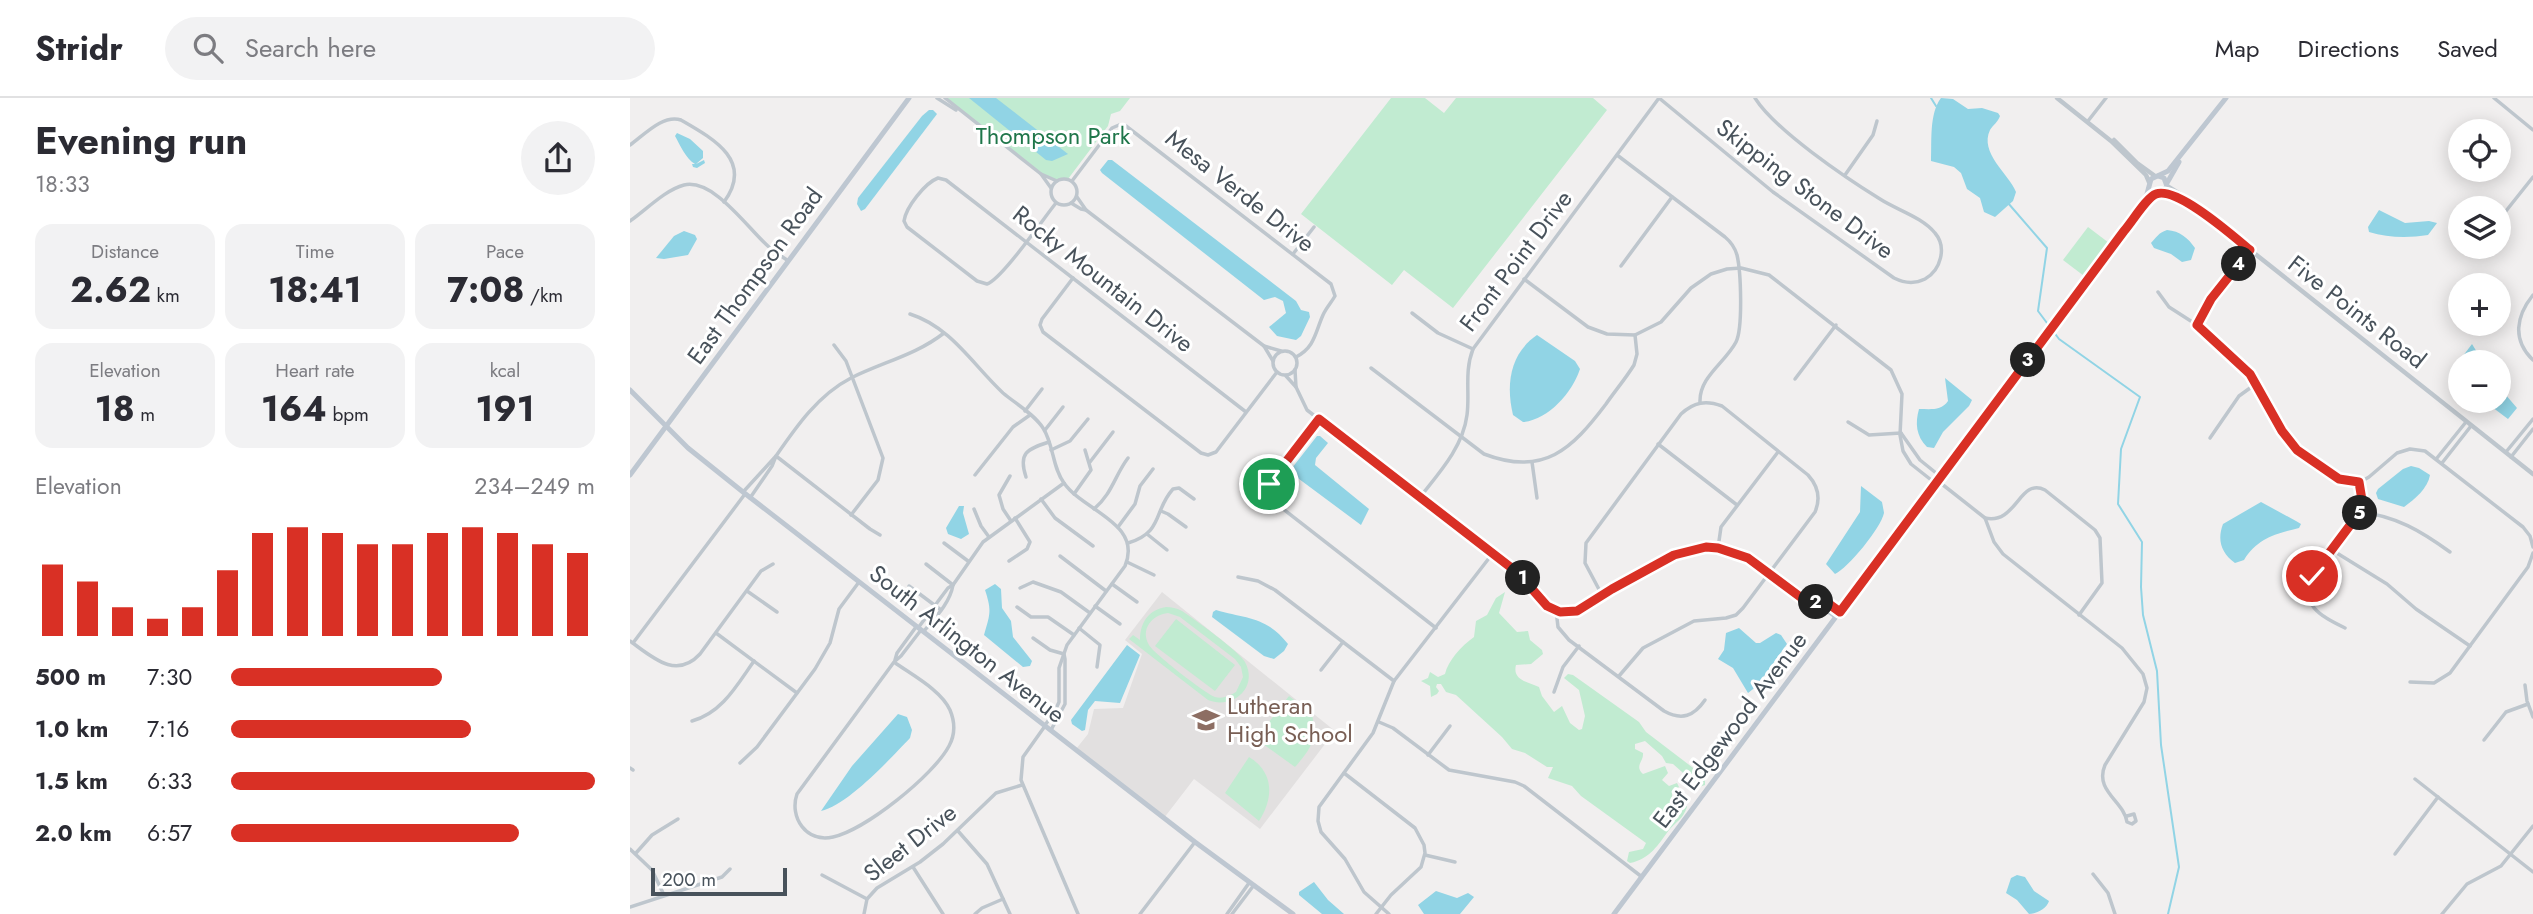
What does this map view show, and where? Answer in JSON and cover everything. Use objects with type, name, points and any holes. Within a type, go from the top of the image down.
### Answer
[{"type":"main road","name":"East Thompson Road","points":[[630,475],[909,98]]},
{"type":"main road","points":[[2157,176],[2168,171],[2227,98]]},
{"type":"main road","points":[[2167,184],[2194,139]]},
{"type":"main road","points":[[2157,176],[2164,178],[2167,184]]},
{"type":"main road","name":"East Edgewood Avenue","points":[[2124,231],[2149,185],[2157,176]]},
{"type":"main road","name":"East Edgewood Avenue","points":[[1614,914],[2124,231],[2149,199],[2167,184]]},
{"type":"main road","points":[[2149,185],[2159,193]]},
{"type":"main road","name":"South Arlington Avenue","points":[[630,390],[693,452],[746,494],[1195,842],[1293,914]]},
{"type":"street","points":[[937,98],[961,112]]},
{"type":"street","points":[[945,98],[1041,174],[1056,181]]},
{"type":"street","name":"Front Point Drive","points":[[1420,497],[1446,464],[1460,437],[1466,419],[1466,374],[1473,349],[1659,98]]},
{"type":"street","name":"Skipping Stone Drive","points":[[1659,98],[1773,192],[1894,278],[1906,283],[1916,282],[1935,271],[1941,255],[1936,234],[1845,175]]},
{"type":"street","points":[[1755,98],[1769,115],[1800,143],[1845,175],[1873,135],[1877,121]]},
{"type":"street","points":[[2057,98],[2112,138],[2137,163],[2157,176]]},
{"type":"street","points":[[2088,121],[2106,98]]},
{"type":"street","points":[[2494,98],[2533,130]]},
{"type":"street","points":[[630,145],[673,117],[688,124],[723,149],[734,163],[735,182],[724,202]]},
{"type":"street","points":[[2088,121],[2144,174],[2149,185]]},
{"type":"street","name":"Mesa Verde Drive","points":[[1072,181],[1112,128],[1119,125],[1128,127],[1293,254],[1331,284],[1335,291],[1334,299],[1324,313],[1314,342],[1296,357]]},
{"type":"street","points":[[1617,155],[1729,241],[1736,251],[1739,268],[1740,332],[1733,347],[1703,384],[1699,394],[1700,402]]},
{"type":"street","points":[[1041,174],[1051,188],[1052,198],[1056,203],[1072,203],[1086,210],[1264,346],[1289,351],[1296,357],[1296,387]]},
{"type":"street","points":[[2511,205],[2533,177]]},
{"type":"street","name":"Rocky Mountain Drive","points":[[1026,241],[995,280],[986,284],[979,282],[907,227],[904,219],[906,212],[930,182],[937,178],[946,180],[1026,241],[1246,412]]},
{"type":"street","points":[[1051,188],[1056,181],[1066,178],[1072,181],[1077,189],[1072,203]]},
{"type":"street","points":[[2167,184],[2201,208],[2225,230]]},
{"type":"street","points":[[630,221],[682,185],[701,186],[724,202],[769,247],[787,260]]},
{"type":"street","points":[[2159,193],[2190,204],[2225,230]]},
{"type":"street","points":[[1076,197],[1086,210]]},
{"type":"street","points":[[1621,266],[1672,197]]},
{"type":"street","points":[[1026,241],[1056,203]]},
{"type":"street","points":[[1293,254],[1314,227]]},
{"type":"street","name":"Five Points Road","points":[[2225,230],[2533,474]]},
{"type":"street","points":[[2197,325],[2211,299],[2250,250]]},
{"type":"street","points":[[1524,279],[1588,327],[1607,334],[1634,335],[1661,322],[1701,279],[1722,270],[1753,270],[1772,276],[1885,364],[1895,375],[1902,397],[1903,451],[1911,464],[1938,480],[1985,518],[1994,542],[2003,554],[2122,648],[2145,678],[2147,690],[2144,702],[2105,765],[2102,775],[2105,788],[2127,816]]},
{"type":"street","points":[[1073,278],[1042,319],[1040,325],[1043,332],[1200,453],[1208,455],[1216,452],[1277,372]]},
{"type":"street","points":[[2158,292],[2169,306],[2197,325],[2243,366],[2257,383],[2282,431],[2297,450],[2339,479],[2359,482],[2370,477],[2403,450],[2421,450],[2442,463],[2521,526],[2533,546]]},
{"type":"street","points":[[2533,295],[2522,310],[2518,329],[2522,348],[2533,360]]},
{"type":"street","points":[[1412,313],[1438,333],[1473,349]]},
{"type":"street","points":[[910,314],[922,318],[944,333],[991,382],[1045,430],[1064,483],[1074,494],[1118,527],[1128,543],[1126,562],[1074,635],[1063,655],[1059,668],[1059,702],[1047,727]]},
{"type":"street","points":[[1795,379],[1836,325]]},
{"type":"street","points":[[773,565],[761,571],[698,656],[684,666],[662,664],[632,642],[814,406],[853,377],[927,346],[944,333]]},
{"type":"street","points":[[1371,368],[1473,448],[1493,458],[1532,462],[1563,451],[1585,432],[1634,365],[1637,354],[1634,335]]},
{"type":"street","points":[[834,345],[846,360],[883,458],[878,480],[851,515]]},
{"type":"street","points":[[1264,346],[1277,372],[1296,387],[1307,410],[1527,581],[1547,606],[1570,613],[1577,611],[1682,552],[1696,548],[1718,548],[1748,558],[1814,607],[1838,615]]},
{"type":"street","points":[[1273,361],[1281,351]]},
{"type":"street","points":[[1284,375],[1295,370]]},
{"type":"street","points":[[2210,438],[2239,396],[2257,383]]},
{"type":"street","points":[[1026,411],[1042,389]]},
{"type":"street","points":[[1602,595],[1586,563],[1586,543],[1681,414],[1700,402],[1722,407],[1810,477],[1818,492],[1814,514],[1736,615],[1694,621],[1643,648],[1619,676]]},
{"type":"street","points":[[1045,430],[1063,407]]},
{"type":"street","points":[[975,475],[1013,427],[1030,415]]},
{"type":"street","points":[[1051,450],[1070,441],[1088,419]]},
{"type":"street","points":[[1319,419],[1269,484],[1267,493],[1271,501],[1436,628]]},
{"type":"street","points":[[2506,452],[2533,419]]},
{"type":"street","points":[[1847,422],[1869,435],[1901,433]]},
{"type":"street","points":[[2436,459],[2466,422]]},
{"type":"street","points":[[2442,463],[2471,426]]},
{"type":"street","points":[[2511,457],[2533,429]]},
{"type":"street","points":[[1090,461],[1113,432]]},
{"type":"street","points":[[1901,433],[1938,480]]},
{"type":"street","points":[[1026,477],[1022,464],[1025,454],[1034,447],[1049,442]]},
{"type":"street","points":[[1658,444],[1737,505]]},
{"type":"street","points":[[1074,494],[1090,473],[1090,461],[1085,450]]},
{"type":"street","points":[[1718,548],[1721,527],[1779,452]]},
{"type":"street","points":[[746,494],[772,466],[776,456]]},
{"type":"street","points":[[776,456],[880,535]]},
{"type":"street","points":[[1094,509],[1109,494],[1128,457]]},
{"type":"street","points":[[1532,462],[1537,498]]},
{"type":"street","points":[[1118,527],[1135,503],[1140,486],[1153,469]]},
{"type":"street","points":[[1009,561],[1027,549],[1030,543],[999,495],[1010,476]]},
{"type":"street","points":[[2345,628],[2317,613],[2308,594],[2312,576],[2360,512],[2362,500],[2359,482]]},
{"type":"street","points":[[920,629],[948,588],[989,537],[1064,483]]},
{"type":"street","points":[[1985,518],[2002,518],[2029,489],[2037,487],[2095,530],[2100,540],[2102,580],[2079,614]]},
{"type":"street","points":[[1128,543],[1147,534],[1159,519],[1164,500],[1174,488],[1179,488],[1194,499]]},
{"type":"street","points":[[1041,499],[1055,518],[1093,546]]},
{"type":"street","points":[[974,509],[989,537]]},
{"type":"street","points":[[1161,511],[1186,527]]},
{"type":"street","points":[[2360,512],[2387,516],[2407,524],[2450,552]]},
{"type":"street","points":[[1147,534],[1167,550]]},
{"type":"street","points":[[944,543],[968,562]]},
{"type":"street","points":[[2332,550],[2389,586],[2413,607],[2470,646]]},
{"type":"street","points":[[2410,682],[2428,684],[2439,681],[2450,673],[2528,566],[2533,552]]},
{"type":"street","points":[[1389,914],[1364,892],[1345,859],[1321,832],[1318,821],[1320,806],[1373,733],[1394,681],[1493,554]]},
{"type":"street","points":[[1059,556],[1106,591]]},
{"type":"street","points":[[1126,562],[1154,575]]},
{"type":"street","points":[[926,564],[953,585]]},
{"type":"street","points":[[1238,577],[1256,581],[1275,590],[1394,681]]},
{"type":"street","points":[[740,763],[755,750],[797,693],[829,644],[838,609],[859,582]]},
{"type":"street","points":[[1020,588],[1033,582],[1060,592],[1090,613]]},
{"type":"street","points":[[1112,584],[1137,602]]},
{"type":"street","points":[[894,662],[947,706],[953,720],[953,730],[947,750],[910,789],[883,810],[828,838],[814,836],[803,828],[795,814],[797,794],[894,662],[897,653],[941,610],[952,593],[953,585]]},
{"type":"street","points":[[909,586],[941,610]]},
{"type":"street","points":[[747,591],[777,612]]},
{"type":"street","points":[[1096,606],[1120,624]]},
{"type":"street","points":[[1017,607],[1031,617],[1049,617],[1074,635]]},
{"type":"street","points":[[1556,610],[1558,627],[1569,640],[1664,711],[1677,717],[1692,715],[1705,700]]},
{"type":"street","points":[[1079,628],[1100,645],[1097,667]]},
{"type":"street","points":[[716,633],[797,693]]},
{"type":"street","points":[[1033,638],[1063,655]]},
{"type":"street","points":[[1321,670],[1343,642]]},
{"type":"street","points":[[1555,692],[1563,667],[1579,646]]},
{"type":"street","points":[[1063,655],[1066,704],[1023,757],[1020,772],[1022,785],[1077,914]]},
{"type":"street","points":[[692,721],[708,715],[723,704],[754,662]]},
{"type":"street","points":[[2525,685],[2533,717]]},
{"type":"street","points":[[2484,740],[2506,712],[2528,704]]},
{"type":"street","points":[[1379,722],[1393,728],[1451,771],[1523,785],[1642,877]]},
{"type":"street","points":[[1428,755],[1450,726]]},
{"type":"street","points":[[1343,773],[1418,831],[1424,845],[1425,855],[1416,874],[1394,892],[1376,914]]},
{"type":"street","points":[[2415,779],[2533,872]]},
{"type":"street","name":"Sleet Drive","points":[[863,914],[867,899],[877,888],[913,867],[958,831],[992,796],[1022,785]]},
{"type":"street","points":[[2395,854],[2438,797]]},
{"type":"street","points":[[636,853],[655,832],[678,820]]},
{"type":"street","points":[[2442,914],[2467,884],[2494,871],[2511,855],[2533,826]]},
{"type":"street","points":[[958,831],[987,864],[1010,914]]},
{"type":"street","points":[[1140,914],[1195,842]]},
{"type":"street","points":[[630,849],[655,874],[664,895]]},
{"type":"street","points":[[1425,855],[1455,862]]},
{"type":"street","points":[[913,867],[943,914]]},
{"type":"street","points":[[630,906],[722,877],[730,869]]},
{"type":"street","points":[[2093,874],[2108,893],[2115,914]]},
{"type":"street","points":[[822,875],[867,899]]},
{"type":"street","points":[[1230,914],[1252,883]]},
{"type":"street","points":[[975,914],[1003,899]]},
{"type":"shaded area","name":"Lutheran High School","points":[[1162,592],[1335,731],[1260,829],[1194,779],[1164,818],[1076,749],[1088,734],[1094,709],[1123,708],[1142,654],[1125,640]]},
{"type":"green space","name":"Thompson Park","points":[[945,98],[1130,98],[1120,111],[1111,114],[1108,126],[1068,179],[1057,181],[1041,174]]},
{"type":"green space","points":[[1391,98],[1425,98],[1444,113],[1456,98],[1593,98],[1607,110],[1453,308],[1404,270],[1392,285],[1301,214]]},
{"type":"green space","points":[[2088,227],[2113,246],[2088,279],[2063,260]]},
{"type":"green space","points":[[1505,592],[1499,613],[1517,632],[1528,631],[1530,640],[1543,654],[1531,664],[1516,665],[1516,674],[1522,680],[1539,687],[1554,712],[1562,706],[1570,723],[1579,730],[1582,729],[1585,716],[1579,690],[1564,678],[1568,674],[1573,675],[1639,722],[1646,732],[1705,777],[1705,785],[1699,787],[1673,764],[1666,763],[1645,741],[1635,744],[1635,749],[1643,753],[1640,771],[1643,774],[1665,766],[1668,773],[1662,780],[1669,786],[1677,783],[1679,787],[1672,791],[1672,797],[1687,807],[1657,846],[1643,858],[1630,863],[1627,861],[1629,852],[1643,849],[1646,843],[1581,796],[1572,786],[1548,778],[1553,767],[1547,767],[1525,753],[1512,749],[1456,695],[1446,692],[1441,684],[1437,684],[1439,691],[1431,697],[1430,686],[1421,681],[1428,678],[1430,672],[1438,677],[1445,674],[1456,654],[1474,637],[1476,621],[1487,615],[1496,598]]},
{"type":"green space","points":[[1170,607],[1182,611],[1241,657],[1245,662],[1248,680],[1241,694],[1226,702],[1208,700],[1129,639],[1133,635],[1140,640],[1146,618],[1160,609]],"holes":[[[1168,613],[1180,617],[1235,659],[1241,667],[1243,677],[1236,692],[1221,698],[1215,697],[1169,664],[1149,645],[1146,634],[1153,620]]]},
{"type":"green space","points":[[1176,619],[1235,665],[1215,691],[1155,646]]},
{"type":"green space","points":[[1289,696],[1312,714],[1314,730],[1312,743],[1295,767],[1256,739]]},
{"type":"green space","points":[[1249,757],[1263,770],[1269,786],[1267,803],[1259,821],[1225,793]]},
{"type":"water","points":[[969,98],[996,98],[1068,154],[1052,161],[1046,160]]},
{"type":"water","points":[[1941,98],[1953,99],[1968,109],[1982,108],[2000,116],[1990,130],[1988,147],[2016,192],[2013,201],[1995,217],[1984,212],[1980,198],[1967,189],[1961,173],[1954,167],[1931,161],[1933,120]]},
{"type":"water","points":[[929,110],[937,114],[861,211],[857,204],[858,198]]},
{"type":"water","points":[[677,133],[690,139],[703,151],[703,158],[696,164],[704,160],[705,163],[697,168],[693,167],[692,164],[695,164],[675,136]]},
{"type":"water","points":[[1108,160],[1112,160],[1296,301],[1301,310],[1309,312],[1310,317],[1301,336],[1296,340],[1277,336],[1269,327],[1286,313],[1283,301],[1275,297],[1264,300],[1102,173],[1100,170]]},
{"type":"water","points":[[2379,210],[2405,223],[2437,223],[2428,235],[2421,236],[2391,236],[2369,232],[2368,227]]},
{"type":"water","points":[[2167,230],[2180,233],[2192,244],[2195,248],[2191,260],[2182,262],[2171,254],[2154,248],[2151,243]]},
{"type":"water","points":[[684,231],[695,235],[697,239],[688,255],[656,258],[674,236]]},
{"type":"water","points":[[1537,335],[1575,361],[1580,369],[1558,404],[1541,416],[1523,422],[1513,415],[1510,382],[1520,351]]},
{"type":"water","points":[[1945,378],[1972,400],[1943,432],[1934,448],[1927,447],[1917,429],[1919,409],[1939,408],[1948,401]]},
{"type":"water","points":[[2511,401],[2517,408],[2508,419],[2500,413],[2511,413]]},
{"type":"water","points":[[1317,436],[1328,443],[1316,458],[1315,465],[1369,509],[1361,525],[1291,473]]},
{"type":"water","points":[[2411,466],[2430,475],[2417,497],[2404,507],[2378,499],[2378,489],[2403,469]]},
{"type":"water","points":[[1861,486],[1882,502],[1882,520],[1863,547],[1835,574],[1826,564],[1860,512]]},
{"type":"water","points":[[2261,502],[2301,524],[2299,528],[2261,542],[2244,560],[2235,563],[2226,555],[2222,546],[2220,535],[2223,524]]},
{"type":"water","points":[[959,506],[964,506],[963,513],[969,534],[961,539],[948,534],[946,528]]},
{"type":"water","points":[[995,584],[1001,589],[1002,608],[1011,621],[1013,637],[1032,661],[1030,666],[1023,667],[984,635],[989,613],[985,590]]},
{"type":"water","points":[[1216,610],[1263,623],[1288,644],[1274,659],[1264,656],[1212,617]]},
{"type":"water","points":[[1739,628],[1756,643],[1776,633],[1781,635],[1787,644],[1757,686],[1748,693],[1733,668],[1718,659],[1724,650],[1726,633]]},
{"type":"water","points":[[1127,645],[1140,655],[1120,703],[1095,701],[1088,710],[1085,730],[1082,731],[1072,724],[1071,720]]},
{"type":"water","points":[[898,714],[907,717],[912,730],[910,738],[856,791],[821,811],[852,766]]},
{"type":"water","points":[[2017,875],[2025,877],[2034,891],[2049,901],[2044,908],[2029,914],[2017,900],[2006,893],[2011,878]]},
{"type":"water","points":[[1314,882],[1344,914],[1322,914],[1299,895],[1299,892]]},
{"type":"water","points":[[1436,891],[1457,898],[1468,893],[1474,897],[1460,914],[1424,914],[1418,905]]},
{"type":"waterway","points":[[1931,98],[1936,106]]},
{"type":"waterway","points":[[2008,203],[2047,248],[2038,311],[2059,339],[2140,397],[2121,449],[2118,504],[2142,542],[2143,615],[2157,671],[2161,745],[2179,867],[2168,914]]},
{"type":"place","name":"Lutheran High School","points":[[1206,720]]},
{"type":"route","points":[[1269,484],[1319,419],[1518,573],[1547,606],[1560,612],[1577,611],[1674,555],[1706,547],[1748,558],[1808,602],[1829,604],[1840,612],[2124,231],[2149,199],[2162,193],[2190,204],[2250,250],[2211,299],[2197,325],[2250,374],[2282,431],[2297,450],[2339,479],[2359,482],[2362,494],[2360,512],[2312,576]]}]
